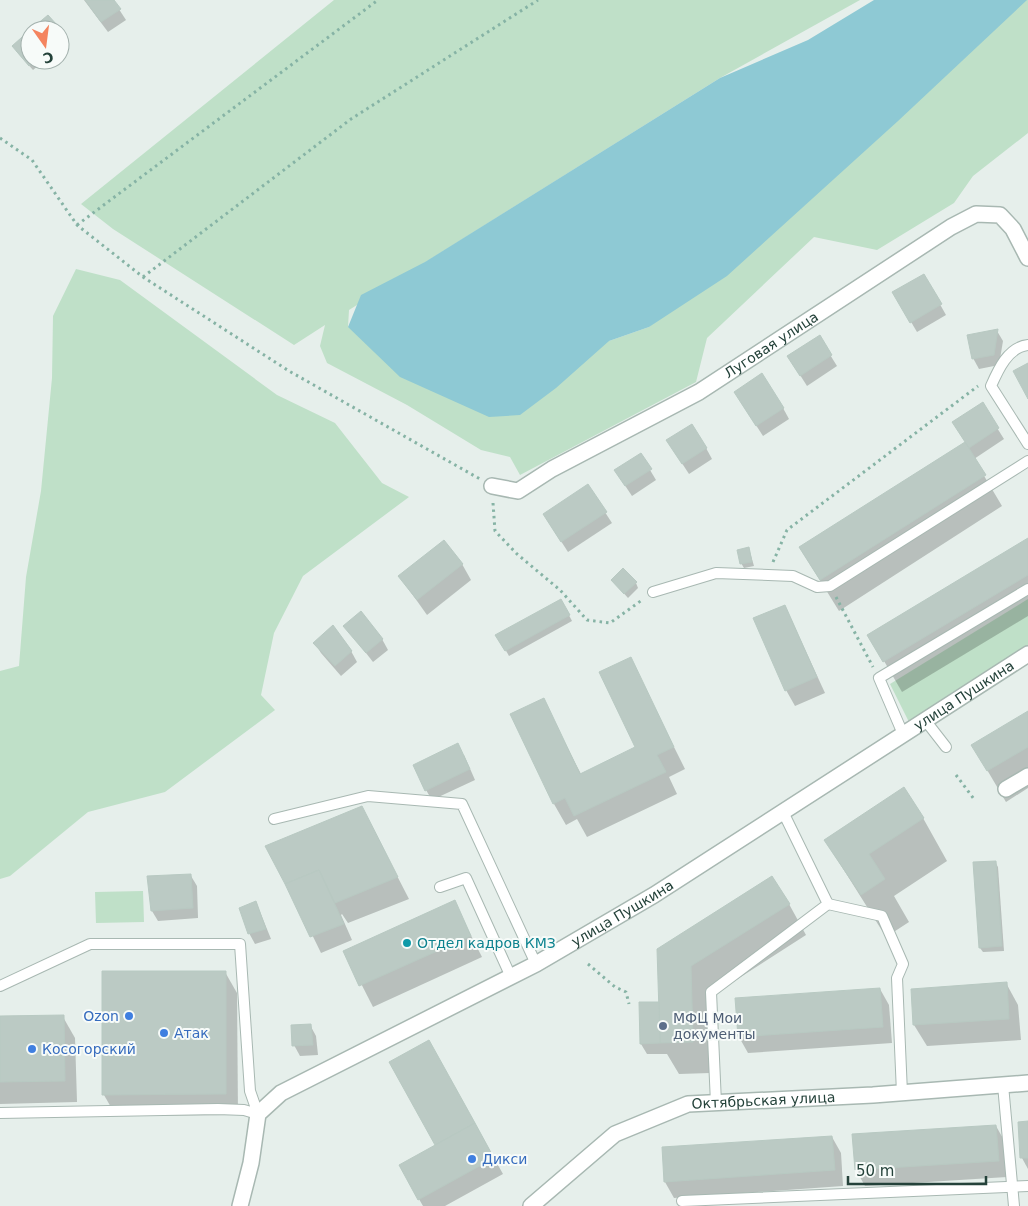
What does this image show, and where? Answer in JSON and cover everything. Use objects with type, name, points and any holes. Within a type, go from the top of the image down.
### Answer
[{"type":"street","name":"Луговая улица","points":[[492,486],[518,491],[552,469],[699,392],[943,232],[976,214],[1000,216],[1013,229],[1028,258]]},
{"type":"street","name":"улица Пушкина","points":[[258,1114],[281,1093],[536,964],[654,895],[1028,654]]},
{"type":"street","points":[[1006,789],[1028,776]]},
{"type":"street","name":"Октябрьская улица","points":[[531,1206],[615,1134],[688,1104],[902,1093],[1028,1083]]},
{"type":"street","points":[[240,1206],[251,1163],[258,1114]]},
{"type":"lane","points":[[1028,345],[1023,345],[1002,362],[991,386],[1028,444]]},
{"type":"lane","points":[[652,592],[716,573],[793,576],[817,587],[830,586],[1028,461]]},
{"type":"lane","points":[[903,734],[879,678],[1028,589]]},
{"type":"lane","points":[[925,720],[946,747]]},
{"type":"lane","points":[[274,819],[368,796],[462,804],[536,964]]},
{"type":"lane","points":[[783,812],[828,904]]},
{"type":"lane","points":[[440,887],[466,878],[511,977]]},
{"type":"lane","points":[[716,1103],[711,992],[828,904],[882,916],[902,964],[897,978],[902,1093]]},
{"type":"lane","points":[[0,986],[90,944],[240,944],[250,1091],[258,1114]]},
{"type":"lane","points":[[1003,1085],[1014,1187],[1014,1206]]},
{"type":"lane","points":[[0,1113],[244,1110],[258,1114]]},
{"type":"lane","points":[[682,1201],[1028,1186]]},
{"type":"path","points":[[77,225],[378,0]]},
{"type":"path","points":[[143,277],[351,119],[538,0]]},
{"type":"path","points":[[0,138],[32,160],[77,225],[143,277],[289,371],[492,486],[495,530],[518,554],[560,590],[587,620],[610,623],[652,592]]},
{"type":"path","points":[[768,575],[787,530],[975,386],[991,386]]},
{"type":"path","points":[[830,586],[879,678]]},
{"type":"path","points":[[956,775],[974,798]]},
{"type":"path","points":[[588,964],[615,987],[626,992],[629,1004]]},
{"type":"green space","points":[[334,0],[860,0],[720,78],[349,310],[348,327],[609,341],[649,327],[1017,0],[1028,0],[1028,133],[973,176],[954,203],[877,250],[814,237],[707,338],[696,382],[520,475],[510,457],[481,450],[407,405],[327,363],[320,346],[325,325],[294,345],[113,229],[81,204]]},
{"type":"green space","points":[[76,269],[120,280],[277,395],[335,423],[382,483],[409,497],[303,576],[274,633],[261,695],[275,710],[165,792],[88,812],[10,876],[0,879],[0,671],[19,666],[26,577],[41,491],[52,378],[53,316]]},
{"type":"green space","points":[[1028,599],[1028,645],[909,722],[890,684]]},
{"type":"green space","points":[[143,891],[144,922],[96,923],[95,892]]},
{"type":"water","points":[[874,0],[1027,0],[898,121],[727,276],[649,327],[609,341],[556,388],[520,415],[489,417],[400,377],[348,327],[361,295],[425,262],[720,78],[808,40]]},
{"type":"building","points":[[85,0],[114,0],[121,9],[101,22]]},
{"type":"building","points":[[48,15],[52,20],[42,20]]},
{"type":"building","points":[[20,39],[20,55],[12,46]]},
{"type":"building","points":[[924,274],[942,304],[910,323],[892,292]]},
{"type":"building","points":[[998,329],[994,355],[972,359],[967,335]]},
{"type":"building","points":[[820,335],[832,355],[800,376],[787,356]]},
{"type":"building","points":[[1028,363],[1028,399],[1013,371]]},
{"type":"building","points":[[762,373],[784,408],[756,426],[734,392]]},
{"type":"building","points":[[983,402],[999,428],[969,448],[952,422]]},
{"type":"building","points":[[692,424],[707,448],[682,464],[666,440]]},
{"type":"building","points":[[965,442],[986,475],[820,580],[799,547]]},
{"type":"building","points":[[641,453],[652,469],[625,486],[614,470]]},
{"type":"building","points":[[588,484],[607,512],[561,542],[543,514]]},
{"type":"building","points":[[1028,538],[1028,575],[883,662],[867,635]]},
{"type":"building","points":[[444,540],[463,564],[417,600],[398,576]]},
{"type":"building","points":[[749,547],[752,562],[740,564],[737,550]]},
{"type":"building","points":[[623,568],[637,582],[624,594],[611,580]]},
{"type":"building","points":[[561,599],[570,615],[505,651],[495,635]]},
{"type":"building","points":[[785,605],[817,677],[785,691],[753,618]]},
{"type":"building","points":[[361,611],[383,639],[366,653],[343,626]]},
{"type":"building","points":[[333,625],[352,651],[335,666],[313,643]]},
{"type":"building","points":[[631,657],[674,747],[657,755],[666,772],[574,816],[565,798],[553,804],[510,714],[544,698],[580,774],[635,747],[599,672]]},
{"type":"building","points":[[1028,711],[1028,747],[987,771],[971,745]]},
{"type":"building","points":[[458,743],[470,769],[425,791],[413,765]]},
{"type":"building","points":[[904,787],[924,818],[869,854],[885,879],[861,895],[824,840]]},
{"type":"building","points":[[362,806],[398,877],[335,903],[319,870],[285,884],[265,846]]},
{"type":"building","points":[[996,861],[1002,946],[979,948],[973,862]]},
{"type":"building","points":[[319,870],[344,924],[310,937],[285,884]]},
{"type":"building","points":[[191,874],[193,908],[151,911],[147,876]]},
{"type":"building","points":[[772,876],[790,904],[691,966],[693,1042],[660,1043],[657,949]]},
{"type":"building","name":"Отдел кадров КМЗ","points":[[455,900],[471,936],[359,986],[343,951]]},
{"type":"building","points":[[256,901],[266,929],[248,934],[239,908]]},
{"type":"building","name":"Атак","points":[[102,971],[226,971],[226,1094],[102,1095]]},
{"type":"building","points":[[1007,982],[1009,1019],[913,1025],[911,989]]},
{"type":"building","points":[[880,988],[883,1027],[738,1037],[735,998]]},
{"type":"building","points":[[639,1002],[659,1002],[660,1043],[640,1044]]},
{"type":"building","name":"Косогорский","points":[[64,1015],[65,1081],[0,1082],[0,1016]]},
{"type":"building","points":[[311,1024],[313,1045],[292,1046],[291,1025]]},
{"type":"building","points":[[429,1040],[475,1123],[435,1145],[389,1062]]},
{"type":"building","points":[[1028,1121],[1028,1158],[1020,1158],[1018,1122]]},
{"type":"building","points":[[475,1123],[494,1158],[418,1200],[399,1165]]},
{"type":"building","points":[[996,1125],[999,1161],[855,1170],[852,1134]]},
{"type":"building","points":[[832,1136],[835,1170],[664,1182],[662,1147]]},
{"type":"place","name":"Отдел кадров КМЗ","points":[[407,943]]},
{"type":"place","name":"Ozon","points":[[129,1016]]},
{"type":"place","name":"МФЦ Мои документы","points":[[663,1026]]},
{"type":"place","name":"Атак","points":[[164,1033]]},
{"type":"place","name":"Косогорский","points":[[32,1049]]},
{"type":"place","name":"Дикси","points":[[472,1159]]}]
